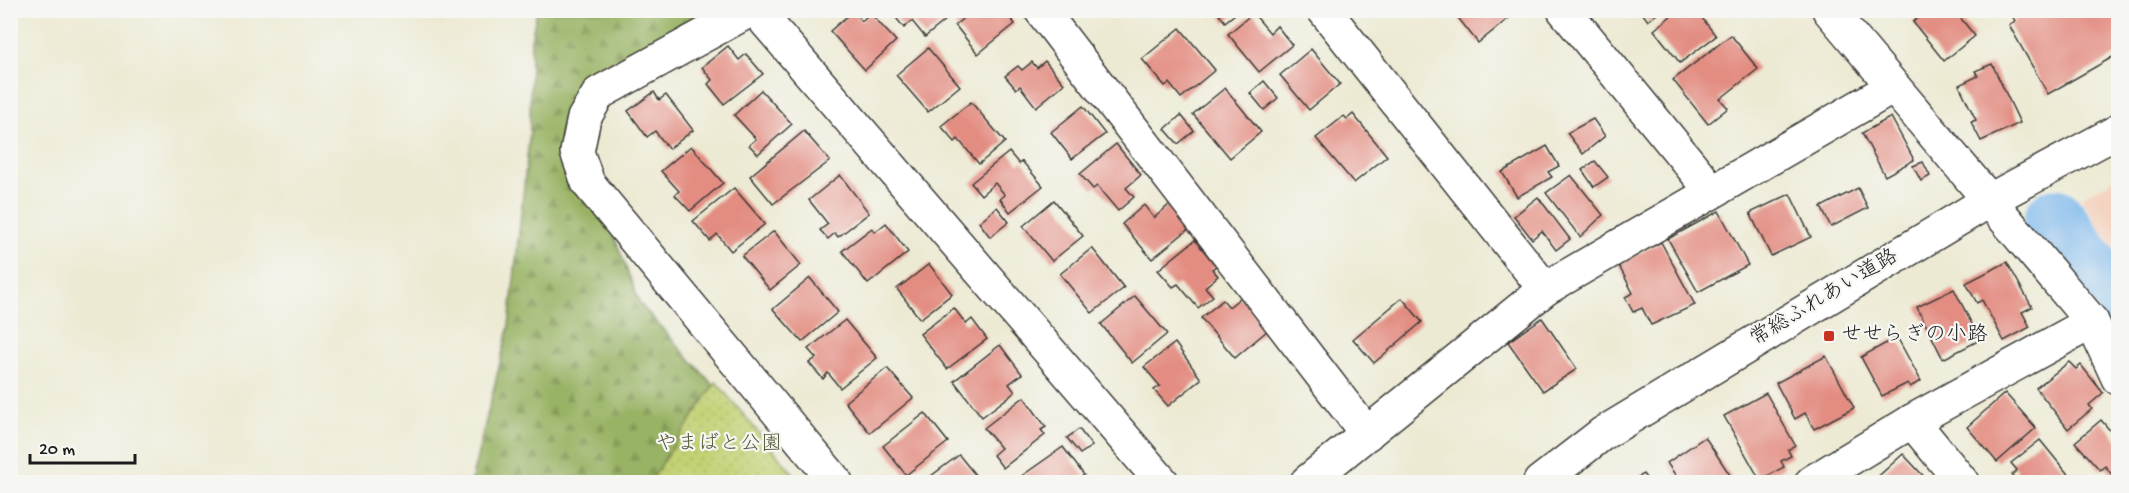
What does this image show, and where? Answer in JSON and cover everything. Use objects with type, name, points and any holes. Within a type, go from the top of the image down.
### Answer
[{"type":"street","points":[[750,10],[599,93],[584,118],[577,152],[588,183],[836,483]]},
{"type":"street","points":[[756,10],[1162,483]]},
{"type":"street","points":[[1041,10],[1367,435]]},
{"type":"street","points":[[1324,10],[1545,289]]},
{"type":"street","points":[[1564,10],[1711,190]]},
{"type":"street","points":[[1829,10],[2092,322],[2118,378]]},
{"type":"street","points":[[1307,483],[1545,289],[1711,190],[1893,87]]},
{"type":"street","name":"常総ふれあい道路","points":[[1540,483],[1602,434],[1989,200],[2118,131]]},
{"type":"street","points":[[1812,483],[1912,421],[2092,322]]},
{"type":"street","points":[[1912,421],[1962,483]]},
{"type":"shaded area","points":[[2118,178],[2118,259],[2081,197]]},
{"type":"green space","points":[[537,11],[707,11],[610,63],[568,115],[640,304],[801,482],[471,482],[509,326],[530,130],[531,40]]},
{"type":"green space","name":"やまばと公園","points":[[716,382],[800,482],[650,482]]},
{"type":"building","points":[[890,10],[958,10],[925,37],[912,21],[904,28]]},
{"type":"building","points":[[973,10],[1004,10],[1015,24],[978,54],[955,25]]},
{"type":"building","points":[[1216,10],[1240,10],[1225,22]]},
{"type":"building","points":[[1452,10],[1512,10],[1514,14],[1478,43]]},
{"type":"building","points":[[1640,10],[1662,10],[1648,21]]},
{"type":"building","points":[[1678,10],[1696,10],[1716,36],[1680,63],[1654,30]]},
{"type":"building","points":[[1928,10],[1954,10],[1975,36],[1944,61],[1913,22]]},
{"type":"building","points":[[2009,10],[2118,10],[2118,54],[2048,94],[2009,25],[2015,21]]},
{"type":"building","points":[[853,11],[862,21],[870,13],[896,41],[865,70],[830,31]]},
{"type":"building","points":[[1253,13],[1270,33],[1277,26],[1292,45],[1259,72],[1228,34]]},
{"type":"building","points":[[1180,28],[1215,70],[1181,98],[1169,83],[1165,86],[1142,59]]},
{"type":"building","points":[[1731,35],[1758,69],[1720,99],[1728,108],[1708,124],[1673,80]]},
{"type":"building","points":[[728,46],[739,60],[746,54],[763,74],[724,104],[708,84],[712,80],[702,67]]},
{"type":"building","points":[[928,48],[960,86],[928,112],[896,75]]},
{"type":"building","points":[[1311,49],[1340,84],[1309,110],[1280,75]]},
{"type":"building","points":[[1045,61],[1064,84],[1036,107],[1020,86],[1016,89],[1005,76],[1018,66],[1022,70],[1032,62],[1037,68]]},
{"type":"building","points":[[1992,64],[2020,123],[1981,141],[1971,122],[1976,120],[1959,85],[1978,76],[1975,71]]},
{"type":"building","points":[[1264,81],[1278,98],[1264,110],[1250,93]]},
{"type":"building","points":[[1225,88],[1261,132],[1230,158],[1193,114]]},
{"type":"building","points":[[761,90],[792,124],[758,154],[749,145],[756,139],[734,115]]},
{"type":"building","points":[[654,92],[659,100],[666,95],[693,130],[669,149],[655,131],[647,137],[628,111]]},
{"type":"building","points":[[971,102],[1005,142],[979,164],[958,139],[955,142],[941,126]]},
{"type":"building","points":[[1083,106],[1105,134],[1072,159],[1051,132]]},
{"type":"building","points":[[1353,114],[1387,156],[1354,183],[1316,138],[1344,116],[1347,119]]},
{"type":"building","points":[[1181,115],[1194,131],[1178,144],[1165,129]]},
{"type":"building","points":[[1891,117],[1914,160],[1885,176],[1862,133]]},
{"type":"building","points":[[1593,119],[1605,136],[1583,154],[1567,133]]},
{"type":"building","points":[[804,131],[830,161],[773,204],[750,176]]},
{"type":"building","points":[[1116,144],[1141,175],[1126,188],[1134,197],[1118,211],[1097,186],[1093,189],[1080,174]]},
{"type":"building","points":[[691,146],[723,183],[690,211],[675,195],[679,191],[661,171]]},
{"type":"building","points":[[1547,146],[1559,166],[1548,172],[1552,177],[1517,197],[1502,172]]},
{"type":"building","points":[[1009,152],[1019,164],[1022,161],[1043,186],[1010,212],[1000,199],[1005,195],[995,183],[981,195],[971,183]]},
{"type":"building","points":[[1595,161],[1608,177],[1594,187],[1582,170]]},
{"type":"building","points":[[1923,162],[1930,176],[1921,181],[1913,166]]},
{"type":"building","points":[[840,175],[869,213],[838,237],[835,233],[828,239],[820,230],[828,224],[809,200]]},
{"type":"building","points":[[1571,175],[1603,215],[1580,237],[1546,193]]},
{"type":"building","points":[[734,188],[765,224],[731,251],[717,234],[710,241],[693,221]]},
{"type":"building","points":[[1858,188],[1868,208],[1831,227],[1821,207]]},
{"type":"building","points":[[1790,194],[1811,237],[1771,256],[1750,213]]},
{"type":"building","points":[[1538,197],[1570,239],[1556,250],[1542,231],[1532,239],[1514,216]]},
{"type":"building","points":[[1054,200],[1083,236],[1052,261],[1023,226]]},
{"type":"building","points":[[1170,204],[1190,228],[1152,259],[1122,224],[1144,205],[1154,218]]},
{"type":"building","points":[[997,207],[1009,222],[990,237],[979,222]]},
{"type":"building","points":[[1719,211],[1748,265],[1698,292],[1668,239]]},
{"type":"building","points":[[886,223],[908,252],[868,284],[842,251],[872,228],[875,232]]},
{"type":"building","points":[[774,231],[801,265],[770,290],[742,256]]},
{"type":"building","points":[[1195,240],[1216,266],[1212,269],[1218,276],[1205,287],[1213,296],[1198,308],[1178,284],[1173,287],[1158,270]]},
{"type":"building","points":[[1661,242],[1695,305],[1651,325],[1642,308],[1633,312],[1625,297],[1633,293],[1618,264]]},
{"type":"building","points":[[1092,248],[1124,288],[1092,313],[1060,274]]},
{"type":"building","points":[[2007,262],[2032,307],[2022,312],[2030,327],[2004,341],[1982,300],[1977,303],[1966,283]]},
{"type":"building","points":[[929,264],[952,294],[920,319],[897,289]]},
{"type":"building","points":[[810,278],[838,312],[802,342],[773,309]]},
{"type":"building","points":[[1954,289],[1980,340],[1943,359],[1917,307]]},
{"type":"building","points":[[1135,296],[1167,334],[1132,363],[1101,324]]},
{"type":"building","points":[[1241,297],[1268,330],[1235,358],[1201,318],[1223,300],[1229,307]]},
{"type":"building","points":[[1402,298],[1422,322],[1374,363],[1353,339]]},
{"type":"building","points":[[954,308],[966,324],[972,319],[987,339],[947,369],[920,334]]},
{"type":"building","points":[[1542,318],[1577,369],[1543,391],[1508,342]]},
{"type":"building","points":[[845,320],[877,358],[840,388],[828,373],[823,379],[809,363],[816,358],[808,349]]},
{"type":"building","points":[[1897,337],[1921,381],[1910,387],[1908,383],[1882,396],[1861,357]]},
{"type":"building","points":[[1175,343],[1201,379],[1168,406],[1154,390],[1160,386],[1144,367]]},
{"type":"building","points":[[1000,345],[1022,374],[1009,384],[1015,392],[982,417],[954,381]]},
{"type":"building","points":[[1826,356],[1854,408],[1814,429],[1805,413],[1795,419],[1776,383]]},
{"type":"building","points":[[2069,362],[2076,369],[2081,365],[2103,393],[2089,405],[2092,409],[2068,429],[2036,388]]},
{"type":"building","points":[[887,368],[913,398],[870,433],[845,402]]},
{"type":"building","points":[[1766,393],[1795,445],[1788,450],[1791,456],[1781,461],[1784,467],[1760,480],[1724,416]]},
{"type":"building","points":[[2005,393],[2036,428],[1997,462],[1967,427]]},
{"type":"building","points":[[1024,397],[1046,427],[1041,430],[1045,435],[1003,468],[993,455],[1001,448],[984,428]]},
{"type":"building","points":[[925,413],[948,442],[906,475],[883,446]]},
{"type":"building","points":[[2101,420],[2118,440],[2118,482],[2106,482],[2113,476],[2105,466],[2100,470],[2075,442]]},
{"type":"building","points":[[1079,429],[1092,446],[1080,454],[1067,438]]},
{"type":"building","points":[[1705,437],[1732,478],[1725,482],[1680,482],[1667,463]]},
{"type":"building","points":[[2040,440],[2071,478],[2066,482],[2017,482],[2012,475],[2017,470],[2011,463]]},
{"type":"building","points":[[1063,447],[1084,475],[1074,482],[1013,482]]},
{"type":"building","points":[[1903,454],[1929,482],[1872,482]]},
{"type":"building","points":[[959,455],[981,482],[923,482]]},
{"type":"building","points":[[1643,474],[1649,482],[1630,482]]},
{"type":"waterway","points":[[2055,220],[2118,311]]},
{"type":"place","name":"せせらぎの小路","points":[[1829,336]]}]
